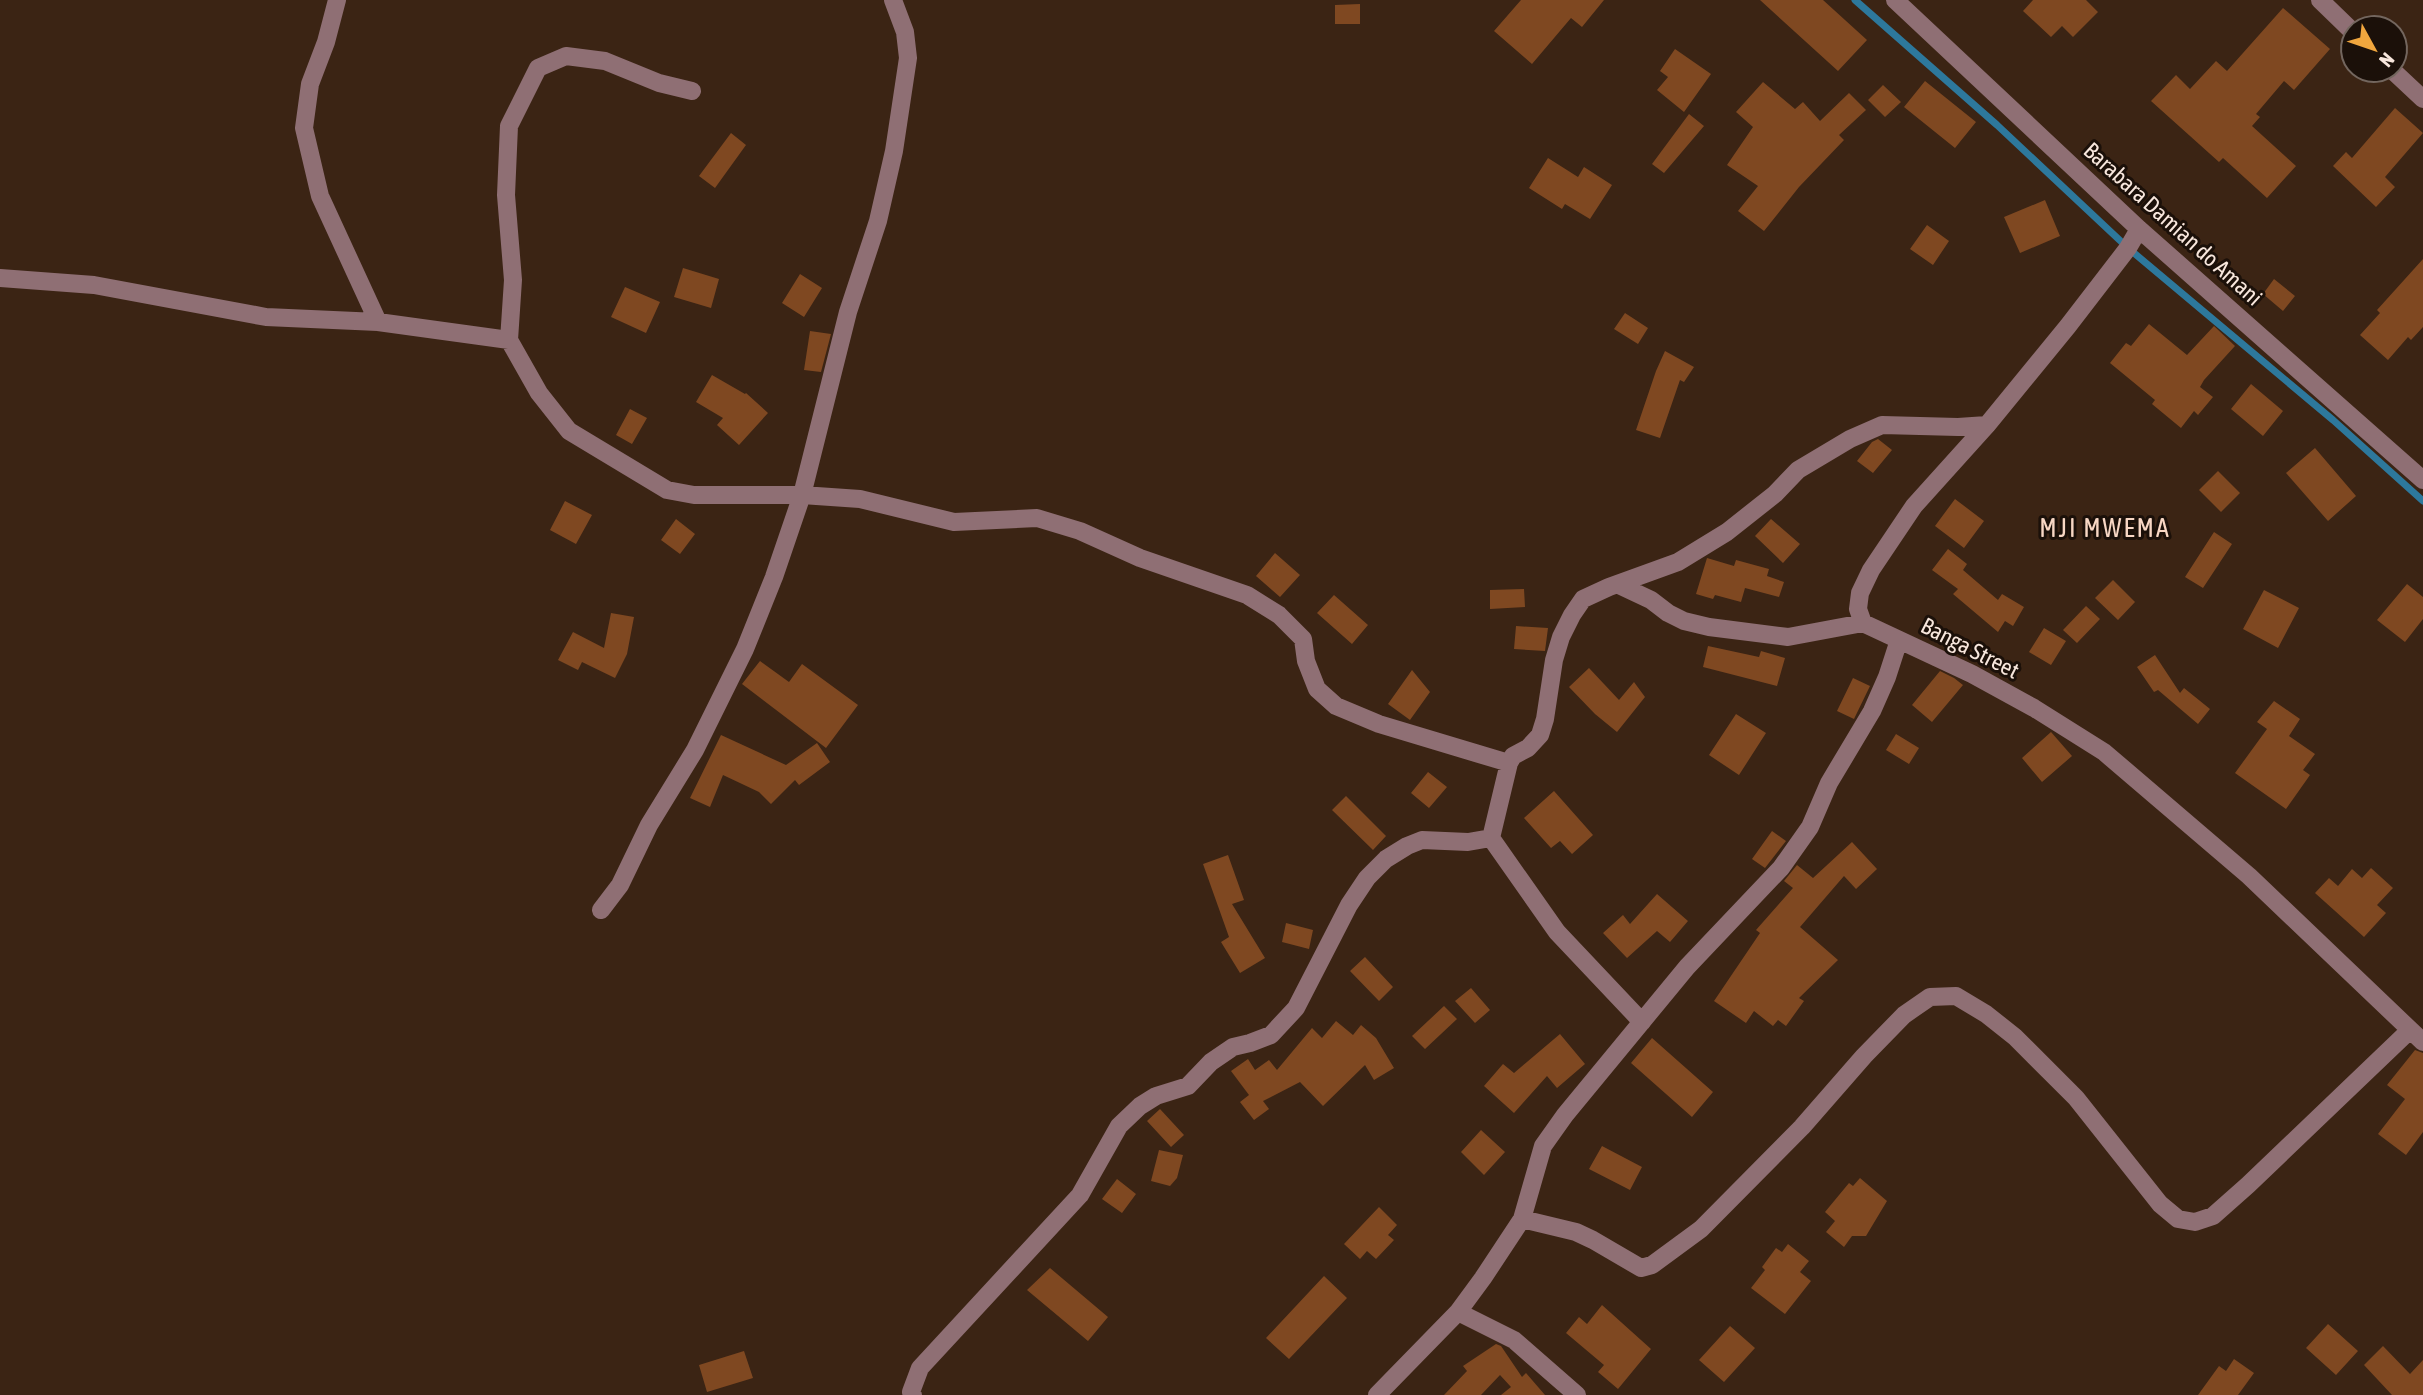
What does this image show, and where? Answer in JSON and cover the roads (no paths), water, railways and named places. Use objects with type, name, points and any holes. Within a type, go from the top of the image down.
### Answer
[{"type":"street","points":[[337,0],[326,42],[310,84],[304,128],[320,195],[379,322]]},
{"type":"street","points":[[601,910],[620,885],[649,825],[695,750],[745,649],[803,495],[844,324],[878,221],[894,151],[908,58],[905,32],[893,0]]},
{"type":"street","name":"Barabara Damian do Amani","points":[[1895,0],[2139,229],[2423,480]]},
{"type":"street","points":[[2320,0],[2339,18]]},
{"type":"street","points":[[692,91],[659,83],[605,61],[566,56],[538,68],[509,126],[506,195],[513,280],[509,340],[539,393],[569,430],[667,490],[694,495],[803,495],[860,499],[954,522],[1037,518],[1080,531],[1140,558],[1247,595],[1279,615],[1303,639],[1306,661],[1317,689],[1336,706],[1379,724],[1509,763]]},
{"type":"street","points":[[2406,84],[2423,100]]},
{"type":"street","points":[[1616,584],[1651,600],[1684,621],[1709,627],[1788,637],[1863,623],[1858,609],[1860,593],[1871,570],[1914,506],[1987,425],[2068,326],[2128,248],[2139,229]]},
{"type":"street","points":[[0,278],[93,285],[266,317],[379,322],[509,340]]},
{"type":"street","points":[[1491,838],[1509,763],[1513,756],[1528,748],[1540,735],[1554,660],[1572,615],[1583,599],[1678,562],[1727,532],[1776,494],[1798,470],[1850,439],[1882,425],[1987,425]]},
{"type":"street","name":"Banga Street","points":[[1863,623],[1982,680],[2034,708],[2104,752],[2249,876],[2416,1036]]},
{"type":"street","points":[[1377,1395],[1458,1312],[1522,1219],[1544,1146],[1565,1115],[1687,967],[1781,868],[1810,827],[1829,783],[1872,710],[1887,677],[1899,640]]},
{"type":"street","points":[[1491,838],[1557,932],[1642,1022]]},
{"type":"street","points":[[913,1395],[911,1392],[920,1367],[1080,1195],[1119,1126],[1139,1106],[1156,1096],[1188,1086],[1211,1062],[1233,1047],[1270,1035],[1296,1008],[1349,905],[1367,878],[1386,859],[1407,846],[1422,841],[1468,842],[1491,838]]},
{"type":"street","points":[[1522,1219],[1576,1232],[1641,1268],[1652,1265],[1701,1229],[1802,1127],[1904,1015],[1930,997],[1956,996],[1986,1014],[2015,1037],[2076,1098],[2160,1204],[2178,1219],[2195,1222],[2213,1216],[2234,1199],[2416,1036]]},
{"type":"street","points":[[1458,1312],[1514,1340],[1577,1395]]},
{"type":"waterway","points":[[1855,0],[1997,125],[2128,248],[2333,420],[2423,501]]},
{"type":"district","name":"MJI MWEMA","points":[[2105,528]]}]
